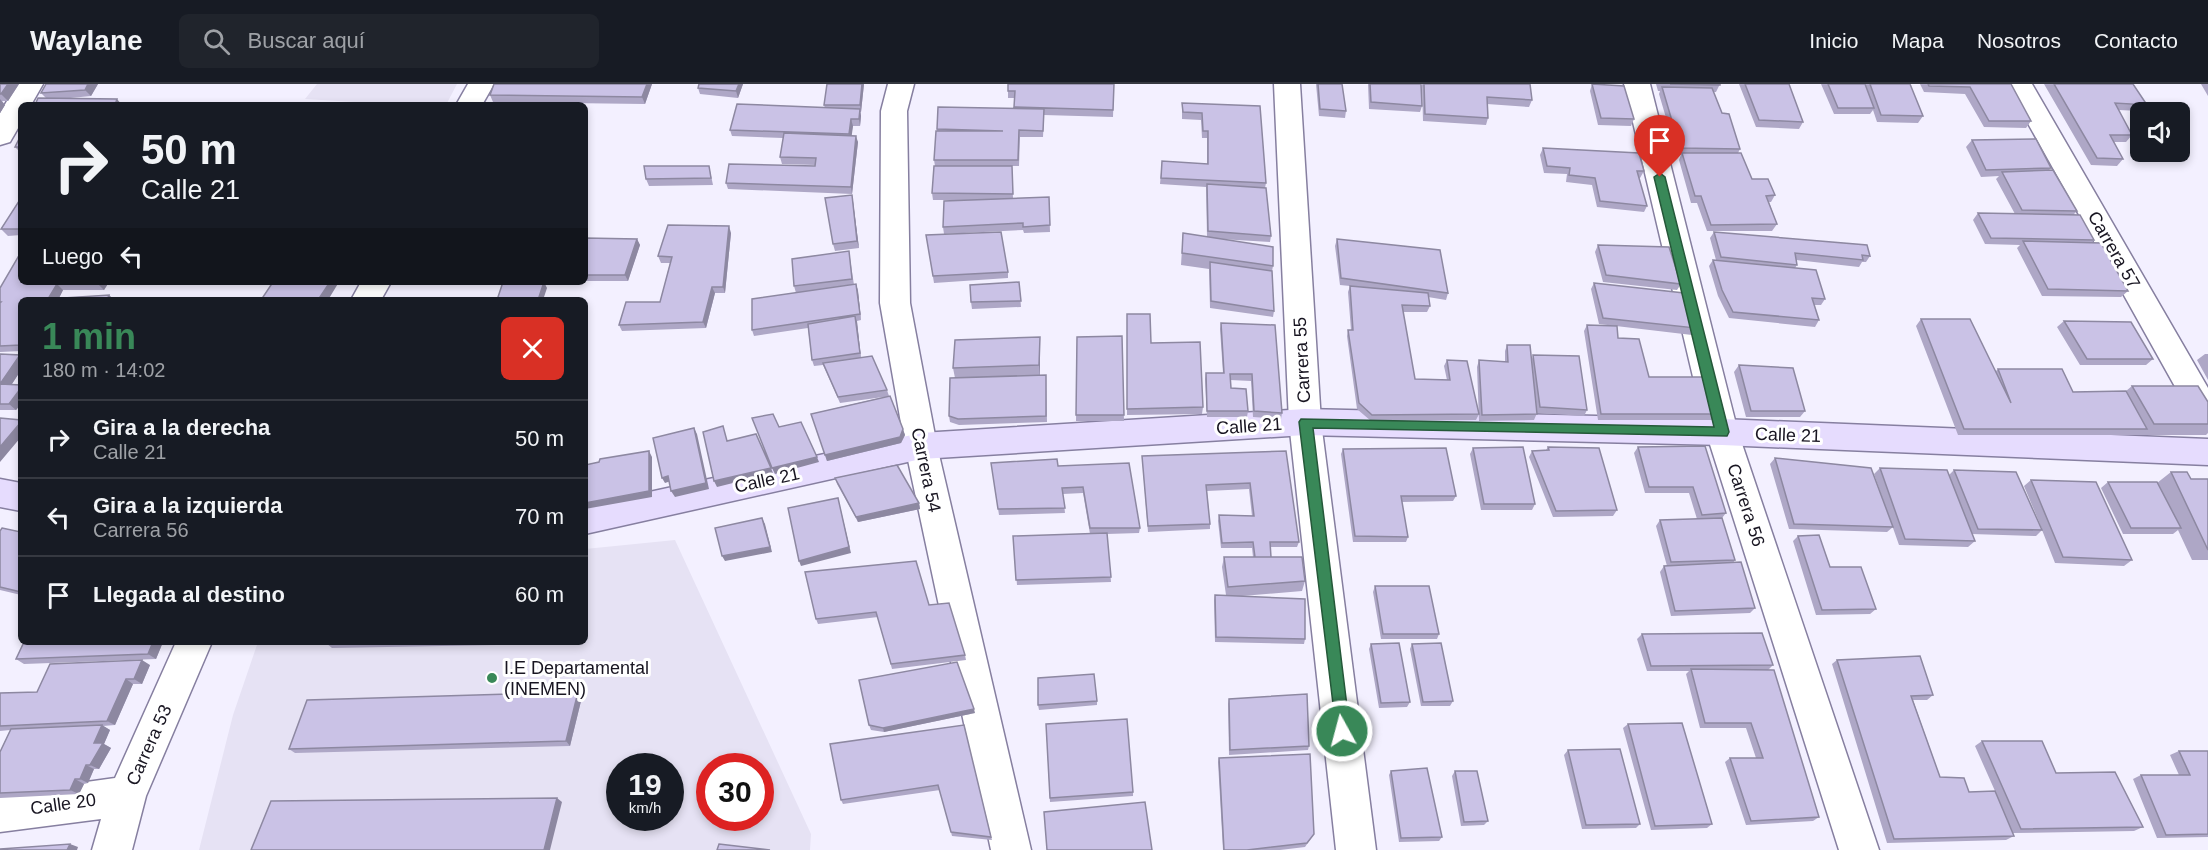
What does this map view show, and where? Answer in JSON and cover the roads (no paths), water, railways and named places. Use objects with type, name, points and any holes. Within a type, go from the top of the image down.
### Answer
[{"type":"street","points":[[20,102],[30,84]]},
{"type":"street","points":[[471,102],[481,84]]},
{"type":"street","name":"Carrera 54","points":[[901,84],[894,111],[895,303],[921,446],[1011,850]]},
{"type":"street","name":"Carrera 55","points":[[1287,84],[1305,422],[1356,850]]},
{"type":"street","name":"Carrera 56","points":[[1637,84],[1722,432],[1859,850]]},
{"type":"street","name":"Carrera 57","points":[[2019,84],[2208,417]]},
{"type":"street","points":[[0,136],[18,105]]},
{"type":"street","name":"Calle 21","points":[[588,519],[921,446],[1305,422],[1722,432],[2208,452]]},
{"type":"street","points":[[0,493],[18,496]]},
{"type":"street","name":"Carrera 53","points":[[112,850],[126,796],[193,645]]},
{"type":"street","name":"Calle 20","points":[[0,813],[126,796]]},
{"type":"place","name":"I.E Departamental (INEMEN)","points":[[492,678]]}]
